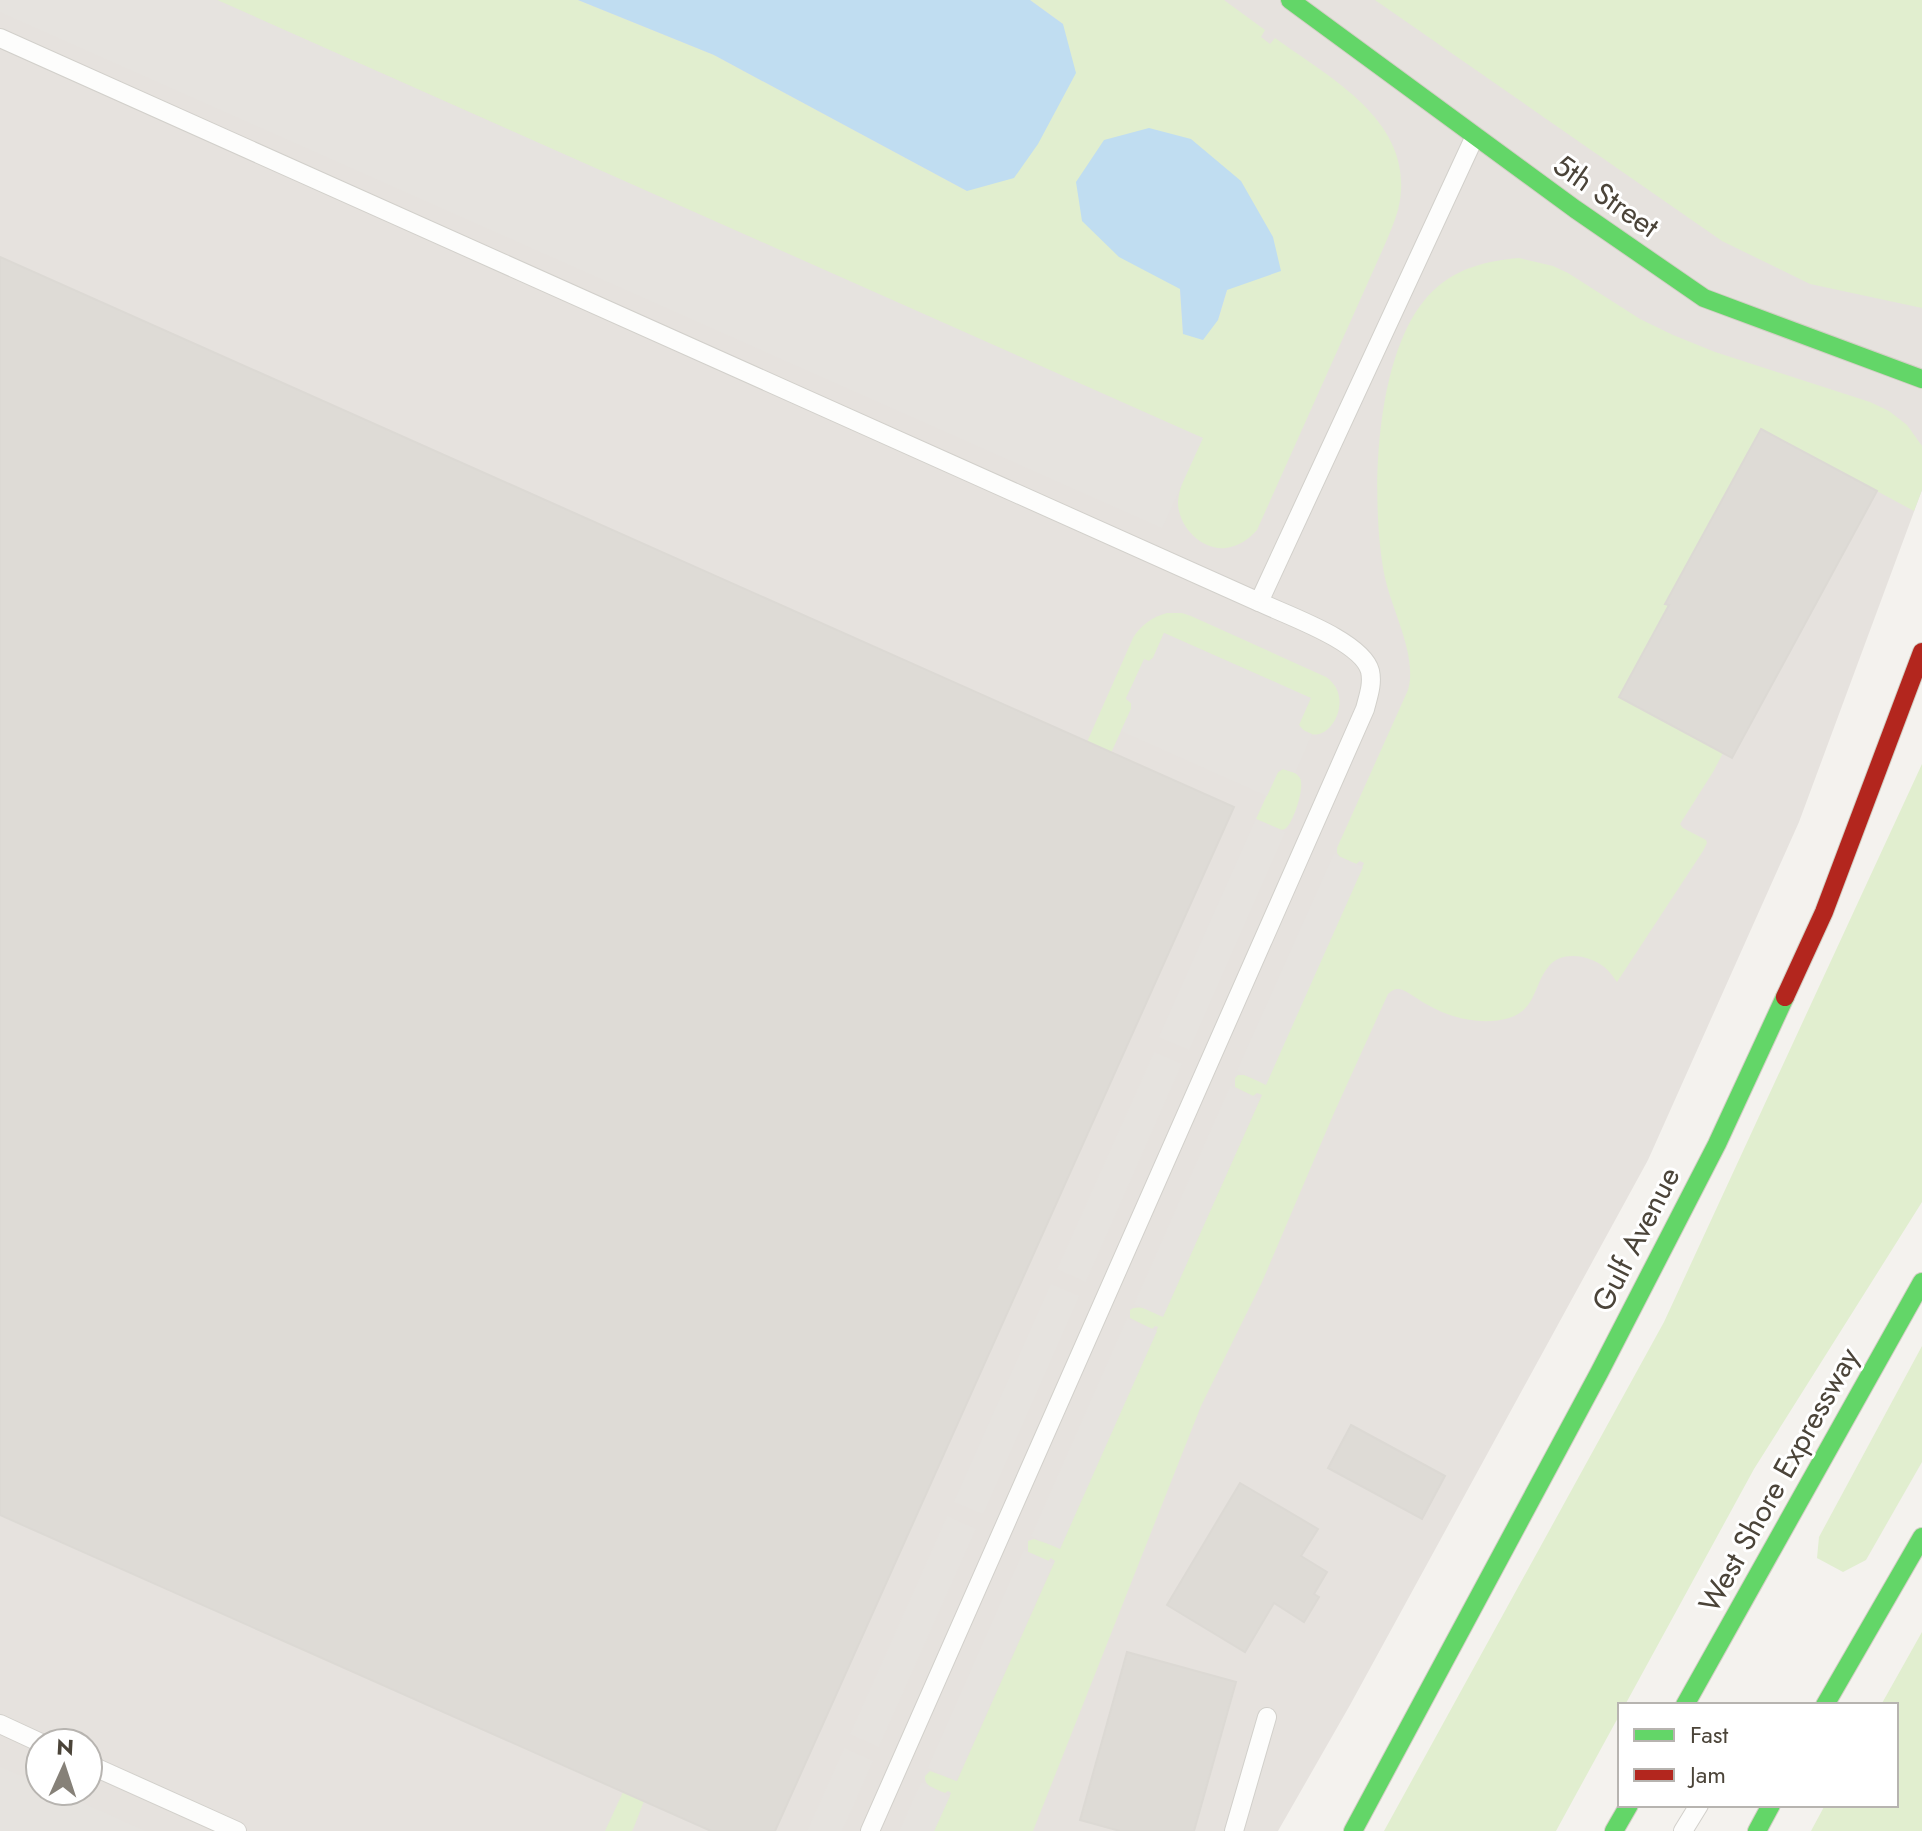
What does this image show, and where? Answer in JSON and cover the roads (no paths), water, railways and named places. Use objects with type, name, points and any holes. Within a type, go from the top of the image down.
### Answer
[{"type":"main road","name":"5th Street","points":[[1290,0],[1575,209],[1704,298],[1922,379]]},
{"type":"main road","name":"Gulf Avenue","points":[[1353,1831],[1599,1373],[1717,1144],[1824,912],[1922,652]]},
{"type":"main road","name":"West Shore Expressway","points":[[1686,1703],[1922,1282]]},
{"type":"main road","points":[[1826,1703],[1922,1537]]},
{"type":"main road","points":[[1614,1831],[1628,1807]]},
{"type":"main road","points":[[1757,1831],[1770,1807]]},
{"type":"lane","points":[[0,38],[1259,602],[1341,640],[1359,653],[1369,668],[1371,677],[1365,709],[870,1831]]},
{"type":"lane","points":[[1259,602],[1475,136]]},
{"type":"lane","points":[[1234,1831],[1267,1717]]},
{"type":"lane","points":[[0,1724],[24,1735]]},
{"type":"lane","points":[[104,1771],[237,1831]]},
{"type":"lane","points":[[1683,1831],[1698,1807]]},
{"type":"water","points":[[578,0],[1030,0],[1063,24],[1076,73],[1038,144],[1014,178],[967,191],[714,55]]},
{"type":"water","points":[[1149,128],[1191,139],[1241,181],[1273,237],[1281,271],[1227,290],[1218,320],[1203,340],[1183,334],[1180,289],[1119,257],[1082,221],[1076,182],[1104,140]]}]
